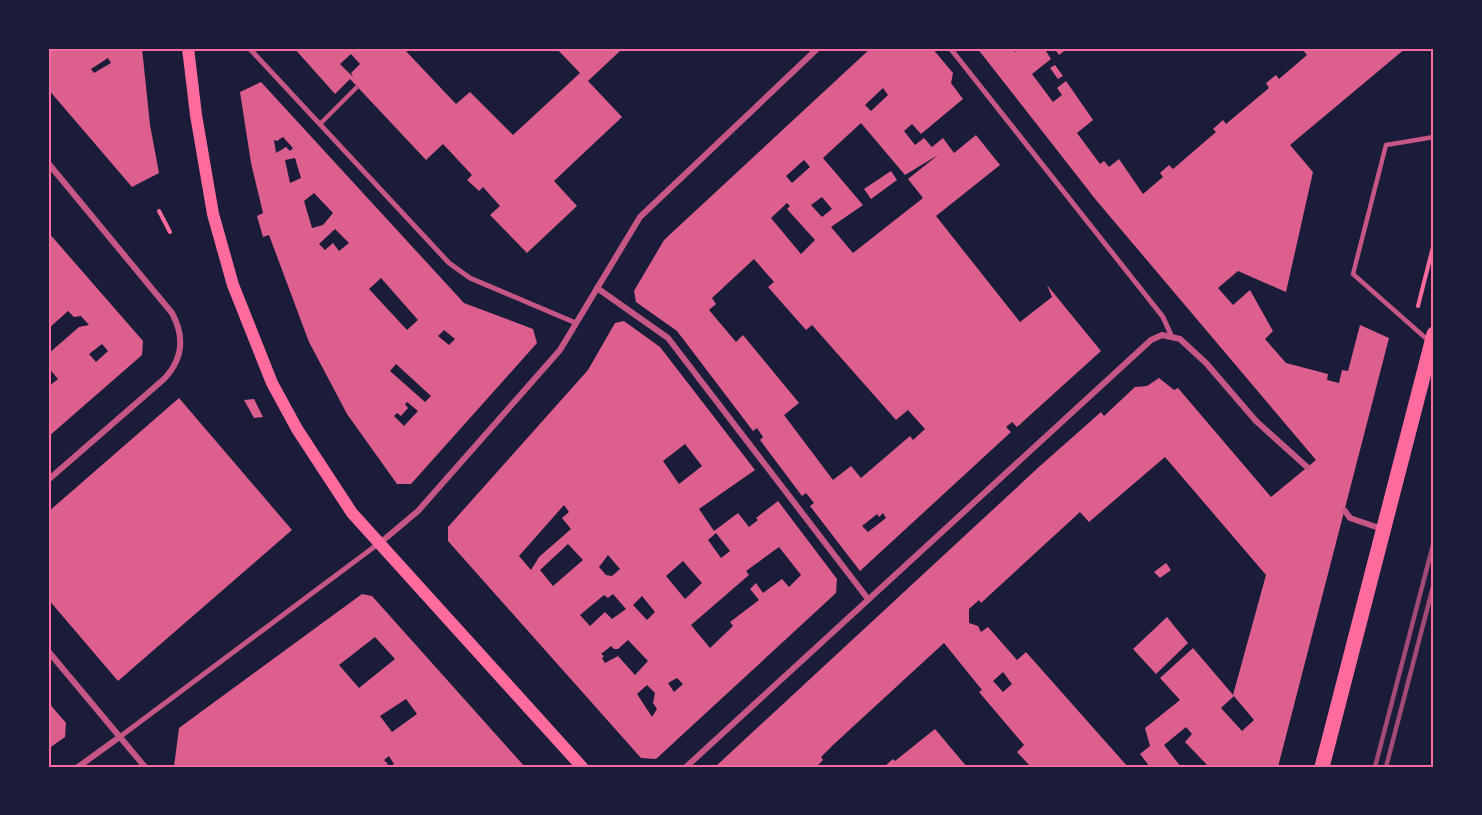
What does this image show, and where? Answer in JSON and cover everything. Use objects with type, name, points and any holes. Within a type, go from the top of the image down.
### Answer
[{"type":"main road","points":[[188,48],[213,214],[233,285],[272,383],[297,429],[352,513],[582,767]]},
{"type":"main road","points":[[1322,767],[1433,339]]},
{"type":"street","points":[[249,48],[449,263],[470,278],[576,323]]},
{"type":"street","points":[[78,767],[418,512],[560,350],[640,217],[818,48]]},
{"type":"street","points":[[950,48],[1163,317],[1171,335]]},
{"type":"street","points":[[48,163],[172,313],[180,331],[180,349],[173,369],[48,480]]},
{"type":"street","points":[[597,288],[668,338],[868,599]]},
{"type":"street","points":[[686,767],[1151,340],[1171,335],[1180,339],[1206,363],[1256,421],[1307,467]]},
{"type":"street","points":[[1345,511],[1350,518],[1382,529]]},
{"type":"street","points":[[48,651],[122,736],[145,767]]},
{"type":"lane","points":[[320,124],[357,87]]},
{"type":"lane","points":[[1433,339],[1353,274],[1386,145],[1434,137]]},
{"type":"path","points":[[159,211],[170,232]]},
{"type":"building","points":[[48,48],[142,48],[150,125],[159,173],[132,187],[48,89]],"holes":[[[108,58],[111,63],[94,73],[91,69]]]},
{"type":"building","points":[[294,48],[403,48],[456,104],[470,92],[513,135],[580,73],[556,48],[617,48],[620,51],[588,81],[622,117],[554,181],[577,206],[527,253],[490,215],[500,206],[483,187],[479,191],[467,180],[472,175],[443,144],[426,160],[350,79],[335,94]],"holes":[[[351,54],[360,64],[351,73],[353,77],[340,64]]]},
{"type":"building","points":[[871,48],[932,48],[953,73],[951,83],[963,99],[921,134],[912,124],[904,131],[915,145],[924,138],[932,147],[943,138],[954,153],[976,135],[1000,165],[936,216],[1020,322],[1052,297],[1047,285],[1101,351],[1017,427],[1012,422],[1006,427],[1011,432],[860,571],[810,506],[814,503],[806,493],[802,496],[760,440],[763,437],[757,428],[753,431],[677,331],[636,302],[634,291],[664,240]],"holes":[[[883,88],[888,95],[871,111],[865,105]],[[861,123],[905,175],[938,155],[908,179],[923,198],[853,253],[831,227],[863,205],[823,158]],[[804,160],[810,167],[792,183],[786,176]],[[822,197],[832,209],[822,217],[811,205]],[[787,203],[790,206],[787,209],[815,240],[801,254],[771,218]],[[754,259],[774,282],[768,287],[806,330],[812,325],[896,420],[908,410],[925,429],[913,440],[910,436],[861,478],[851,466],[833,480],[784,415],[799,403],[743,335],[736,342],[709,310],[716,304],[712,298]],[[883,513],[886,518],[868,532],[862,526],[877,514],[879,517]]]},
{"type":"building","points":[[977,48],[1012,48],[1015,52],[1020,48],[1044,48],[1051,59],[1032,74],[1053,102],[1062,95],[1057,88],[1066,81],[1093,120],[1077,133],[1100,164],[1104,161],[1109,167],[1119,159],[1143,194],[1163,177],[1160,173],[1169,165],[1173,169],[1216,132],[1213,129],[1223,120],[1226,124],[1269,88],[1266,83],[1276,75],[1279,79],[1307,55],[1301,48],[1406,48],[1290,145],[1313,172],[1286,292],[1238,271],[1218,288],[1233,305],[1250,290],[1273,331],[1265,339],[1286,363],[1328,374],[1327,380],[1339,383],[1342,370],[1348,371],[1360,325],[1389,338],[1278,767],[1209,767],[1185,742],[1192,734],[1186,727],[1164,745],[1181,767],[1150,767],[1140,754],[1150,746],[1145,728],[1180,700],[1160,678],[1193,648],[1233,695],[1266,575],[1165,457],[1089,522],[1080,512],[981,603],[979,600],[969,609],[969,623],[978,626],[981,632],[988,627],[1017,660],[1026,652],[1128,767],[1031,767],[1017,752],[1024,745],[979,692],[982,690],[944,643],[833,745],[821,757],[823,760],[816,767],[715,767],[1040,466],[1101,412],[1104,416],[1135,387],[1147,386],[1159,378],[1174,390],[1178,388],[1271,497],[1316,460],[1096,200]],"holes":[[[1003,672],[1012,684],[1003,692],[993,681]],[[1234,696],[1254,720],[1242,731],[1221,708]]]},
{"type":"building","points":[[1054,48],[1068,48],[1059,55]]},
{"type":"building","points":[[1055,65],[1063,76],[1058,79],[1050,68]]},
{"type":"building","points":[[261,82],[464,303],[533,329],[537,343],[411,484],[397,484],[347,414],[309,342],[269,235],[263,237],[257,216],[263,213],[251,163],[240,92]],"holes":[[[283,137],[293,148],[290,151],[286,147],[276,153],[274,140],[277,141]],[[295,158],[301,178],[290,183],[285,160]],[[314,193],[333,213],[323,225],[312,228],[304,201]],[[335,229],[349,243],[339,251],[333,243],[325,250],[319,244]],[[381,278],[418,320],[407,330],[369,289]],[[444,330],[455,339],[449,345],[438,336]],[[396,364],[431,396],[425,402],[390,371]],[[407,402],[418,411],[404,426],[394,416],[397,413],[401,416],[408,408],[405,404]]]},
{"type":"building","points":[[891,171],[897,180],[871,199],[864,189]]},
{"type":"building","points":[[48,232],[143,341],[142,355],[48,437],[48,387],[58,379],[48,367],[48,354],[79,327],[89,325],[81,316],[74,317],[68,311],[48,329]],"holes":[[[102,344],[108,351],[96,362],[89,354]]]},
{"type":"building","points":[[624,321],[660,347],[755,470],[699,509],[714,531],[738,513],[749,527],[758,520],[756,518],[778,501],[837,579],[836,593],[656,759],[641,758],[448,541],[448,527],[588,370],[615,323]],"holes":[[[685,444],[702,466],[679,484],[663,461]],[[564,505],[569,512],[562,518],[571,529],[539,557],[531,570],[519,556]],[[716,533],[730,551],[721,558],[708,540]],[[568,544],[583,560],[553,586],[540,570]],[[779,547],[801,575],[789,587],[782,579],[763,593],[756,583],[750,589],[759,600],[730,622],[733,626],[710,648],[691,625],[749,575],[746,571]],[[608,555],[620,569],[612,576],[606,575],[599,567]],[[683,561],[702,583],[685,599],[666,576]],[[613,594],[626,609],[612,619],[605,612],[590,626],[580,615],[604,595],[608,598]],[[642,596],[655,612],[647,620],[633,605]],[[628,640],[648,661],[635,675],[618,656],[605,663],[602,658],[604,656],[601,654],[611,646],[618,649]],[[677,678],[683,684],[674,692],[668,683]],[[647,685],[655,693],[653,703],[657,709],[652,717],[637,694]]]},
{"type":"building","points":[[179,398],[292,530],[118,681],[48,599],[48,512]]},
{"type":"building","points":[[254,399],[263,417],[254,418],[244,400]]},
{"type":"building","points":[[1166,563],[1171,570],[1160,578],[1154,572]]},
{"type":"building","points":[[362,594],[372,596],[525,767],[390,767],[394,764],[389,756],[384,760],[388,764],[384,767],[174,767],[179,728]],"holes":[[[375,637],[395,659],[359,688],[339,665]],[[406,699],[417,714],[392,732],[380,716]]]},
{"type":"building","points":[[1167,617],[1188,643],[1156,674],[1133,649]]},
{"type":"building","points":[[48,702],[66,723],[65,737],[48,749]]},
{"type":"building","points":[[935,729],[967,767],[884,767],[893,759],[895,761]]},
{"type":"railway","points":[[1375,767],[1434,541]]},
{"type":"railway","points":[[1386,767],[1434,583]]}]
